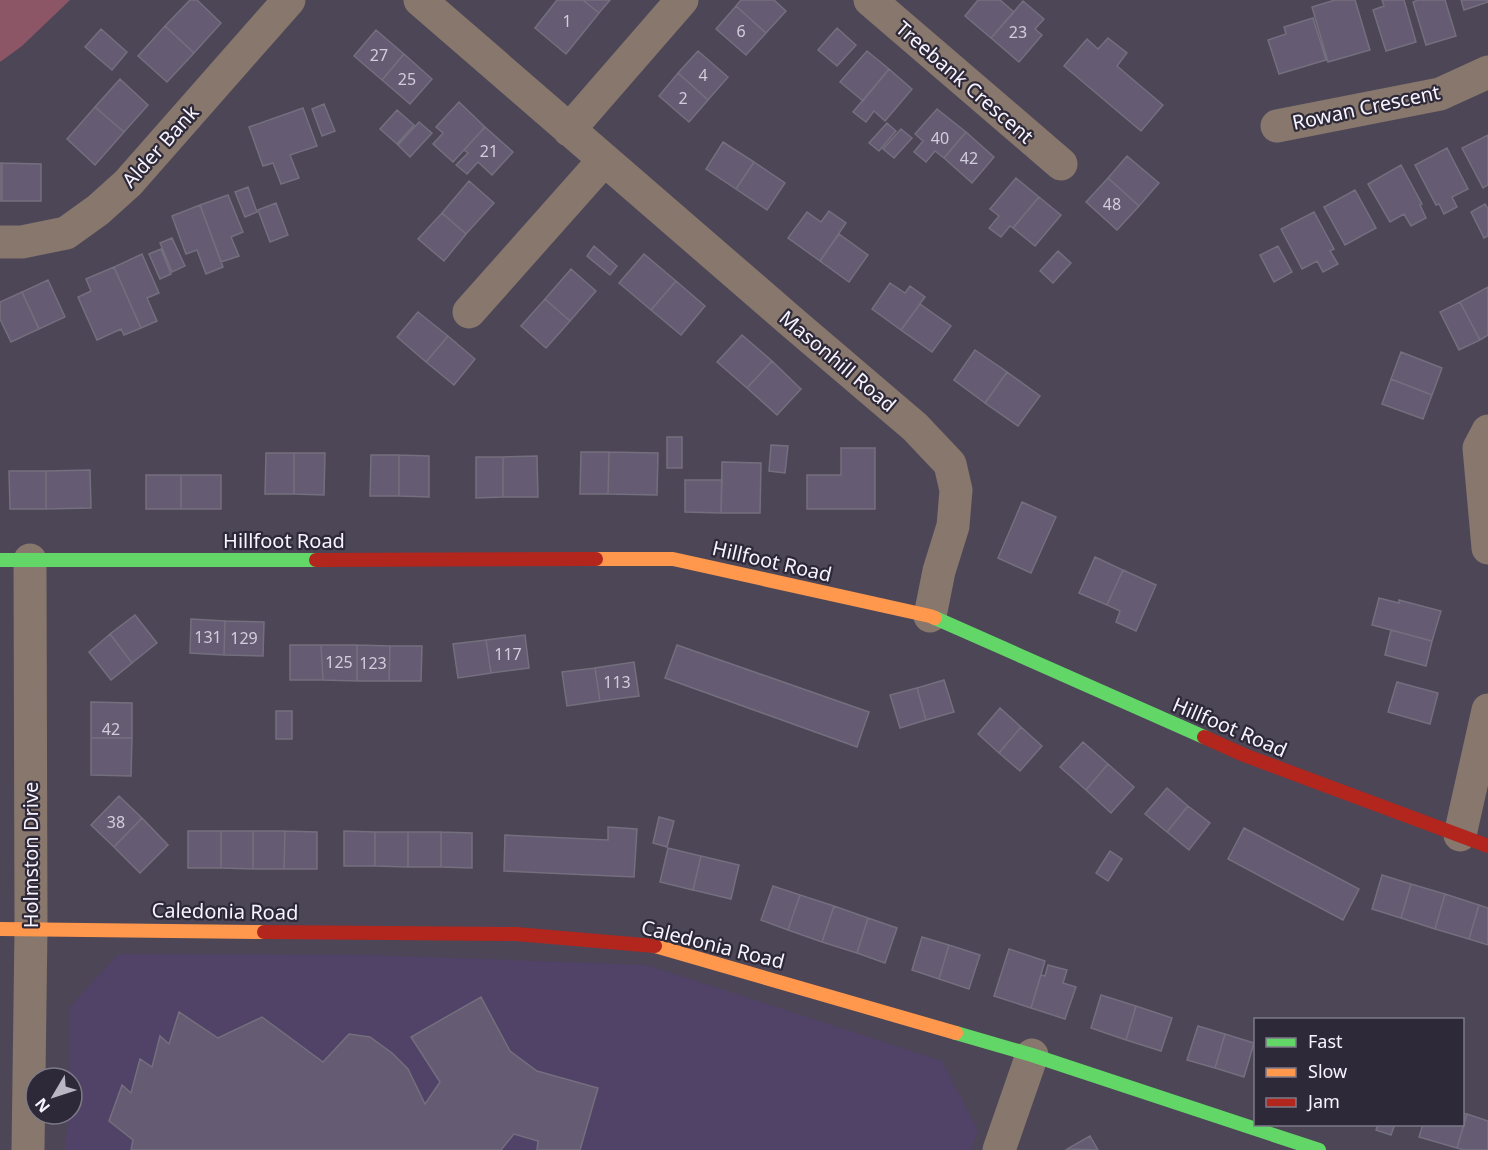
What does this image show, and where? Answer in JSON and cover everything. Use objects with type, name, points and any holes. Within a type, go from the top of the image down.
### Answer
[{"type":"street","name":"Alder Bank","points":[[0,242],[22,242],[66,233],[98,210],[128,183],[289,0]]},
{"type":"street","name":"Masonhill Road","points":[[420,0],[915,427],[950,464],[956,490],[953,526],[939,571],[930,616]]},
{"type":"street","points":[[569,130],[682,0]]},
{"type":"street","name":"Treebank Crescent","points":[[870,0],[1061,164]]},
{"type":"street","name":"Rowan Crescent","points":[[1277,126],[1440,94],[1488,72]]},
{"type":"street","points":[[469,312],[604,160]]},
{"type":"street","points":[[1488,431],[1479,448],[1488,548]]},
{"type":"street","name":"Hillfoot Road","points":[[15,560],[673,559],[930,616],[1244,755],[1474,840]]},
{"type":"street","name":"Holmston Drive","points":[[15,560],[15,929],[28,1150]]},
{"type":"street","points":[[1474,840],[1488,710]]},
{"type":"street","name":"Caledonia Road","points":[[15,929],[516,934],[652,945],[1032,1055],[1318,1150]]},
{"type":"street","points":[[999,1150],[1032,1055]]},
{"type":"shaded area","points":[[0,0],[70,0],[22,46],[0,62]]},
{"type":"shaded area","points":[[118,954],[370,955],[647,965],[942,1061],[978,1131],[971,1150],[65,1150],[67,1126],[84,1126],[84,1066],[69,1066],[69,1008]]},
{"type":"building","points":[[190,0],[197,0],[221,23],[194,53],[165,26]]},
{"type":"building","points":[[557,0],[583,0],[599,13],[566,54],[535,28]]},
{"type":"building","points":[[583,0],[610,0],[599,13]]},
{"type":"building","points":[[741,0],[774,0],[786,11],[766,33],[736,6]]},
{"type":"building","points":[[978,0],[1000,0],[1014,12],[991,38],[965,16]]},
{"type":"building","points":[[1335,0],[1355,0],[1370,50],[1328,62],[1312,7]]},
{"type":"building","points":[[1382,0],[1404,0],[1416,42],[1386,51],[1373,10],[1384,6]]},
{"type":"building","points":[[1416,0],[1445,0],[1456,36],[1426,45],[1413,2]]},
{"type":"building","points":[[1461,0],[1488,0],[1488,2],[1464,10]]},
{"type":"building","points":[[1023,1],[1044,19],[1035,29],[1042,35],[1019,62],[991,38]]},
{"type":"building","points":[[736,6],[766,33],[746,55],[716,29]]},
{"type":"building","points":[[1313,18],[1326,60],[1279,74],[1268,40],[1286,34],[1284,27]]},
{"type":"building","points":[[165,26],[194,53],[167,82],[138,56]]},
{"type":"building","points":[[837,28],[856,45],[837,66],[818,50]]},
{"type":"building","points":[[101,29],[127,52],[112,70],[85,47]]},
{"type":"building","points":[[376,30],[404,54],[382,80],[354,56]]},
{"type":"building","points":[[1108,38],[1127,53],[1117,66],[1163,105],[1141,131],[1064,66],[1087,39],[1098,49]]},
{"type":"building","points":[[698,51],[728,77],[708,100],[678,73]]},
{"type":"building","points":[[867,51],[889,69],[863,101],[840,82]]},
{"type":"building","points":[[404,54],[432,79],[410,104],[382,80]]},
{"type":"building","points":[[889,69],[912,89],[885,121],[874,111],[866,122],[853,112]]},
{"type":"building","points":[[678,73],[708,100],[689,122],[659,96]]},
{"type":"building","points":[[120,79],[148,105],[124,132],[95,107]]},
{"type":"building","points":[[459,102],[485,127],[453,162],[433,144],[443,133],[436,127]]},
{"type":"building","points":[[324,104],[335,131],[322,136],[312,109]]},
{"type":"building","points":[[95,107],[124,132],[95,165],[67,139]]},
{"type":"building","points":[[303,108],[317,146],[290,155],[299,178],[281,184],[273,163],[263,166],[249,127]]},
{"type":"building","points":[[937,109],[966,132],[944,158],[935,151],[926,162],[914,152],[923,141],[915,134]]},
{"type":"building","points":[[397,110],[414,125],[397,144],[380,129]]},
{"type":"building","points":[[419,122],[432,133],[410,157],[398,145]]},
{"type":"building","points":[[887,123],[896,131],[879,151],[869,143]]},
{"type":"building","points":[[485,127],[513,152],[492,175],[478,162],[467,174],[456,165],[468,153],[464,150]]},
{"type":"building","points":[[901,129],[912,138],[894,158],[883,149]]},
{"type":"building","points":[[966,132],[994,157],[972,183],[944,158]]},
{"type":"building","points":[[1488,135],[1488,185],[1483,188],[1462,148]]},
{"type":"building","points":[[723,142],[754,162],[736,189],[706,169]]},
{"type":"building","points":[[1447,148],[1468,189],[1452,197],[1457,207],[1444,214],[1439,204],[1436,205],[1415,165]]},
{"type":"building","points":[[1127,156],[1159,183],[1139,206],[1108,178]]},
{"type":"building","points":[[754,162],[785,183],[767,210],[736,189]]},
{"type":"building","points":[[0,163],[2,163],[2,201],[0,201]]},
{"type":"building","points":[[2,163],[41,164],[41,201],[2,201]]},
{"type":"building","points":[[1401,165],[1422,204],[1420,205],[1426,218],[1411,226],[1404,214],[1390,222],[1368,184]]},
{"type":"building","points":[[1016,178],[1039,197],[1013,228],[1010,226],[1001,237],[989,228],[999,216],[990,209]]},
{"type":"building","points":[[1108,178],[1139,206],[1117,230],[1086,202]]},
{"type":"building","points":[[469,181],[494,203],[466,234],[442,213]]},
{"type":"building","points":[[248,187],[257,212],[245,217],[235,192]]},
{"type":"building","points":[[1355,190],[1376,228],[1345,245],[1324,207]]},
{"type":"building","points":[[228,195],[243,232],[231,237],[239,256],[221,262],[200,205]]},
{"type":"building","points":[[1039,197],[1061,215],[1035,246],[1013,228]]},
{"type":"building","points":[[276,203],[288,235],[270,242],[258,210]]},
{"type":"building","points":[[1485,204],[1488,209],[1488,236],[1484,238],[1471,212]]},
{"type":"building","points":[[200,205],[223,267],[206,274],[197,250],[186,254],[172,216]]},
{"type":"building","points":[[829,211],[846,223],[820,261],[788,238],[807,212],[821,222]]},
{"type":"building","points":[[1314,212],[1334,249],[1330,251],[1338,264],[1323,272],[1317,261],[1302,269],[1281,229]]},
{"type":"building","points":[[442,213],[466,234],[444,261],[418,239]]},
{"type":"building","points":[[839,234],[868,255],[849,282],[820,261]]},
{"type":"building","points":[[172,238],[185,266],[172,272],[160,243]]},
{"type":"building","points":[[594,246],[617,266],[610,275],[587,256]]},
{"type":"building","points":[[1278,246],[1292,272],[1274,282],[1260,255]]},
{"type":"building","points":[[161,249],[171,274],[160,279],[149,254]]},
{"type":"building","points":[[1058,251],[1071,263],[1053,283],[1040,271]]},
{"type":"building","points":[[142,254],[159,293],[147,298],[157,321],[141,328],[114,267]]},
{"type":"building","points":[[644,254],[676,281],[651,310],[619,283]]},
{"type":"building","points":[[114,267],[141,328],[124,335],[121,329],[97,340],[78,297],[91,291],[86,279]]},
{"type":"building","points":[[571,269],[596,291],[570,321],[545,299]]},
{"type":"building","points":[[48,280],[65,317],[39,329],[22,292]]},
{"type":"building","points":[[676,281],[705,306],[681,335],[651,310]]},
{"type":"building","points":[[890,283],[905,293],[910,286],[925,297],[901,330],[872,309]]},
{"type":"building","points":[[1488,287],[1488,335],[1480,340],[1460,302]]},
{"type":"building","points":[[22,292],[39,329],[11,342],[0,319],[0,302]]},
{"type":"building","points":[[545,299],[570,321],[546,348],[521,326]]},
{"type":"building","points":[[1460,302],[1480,340],[1459,350],[1440,312]]},
{"type":"building","points":[[920,304],[951,326],[932,352],[901,330]]},
{"type":"building","points":[[418,312],[448,336],[426,362],[397,337]]},
{"type":"building","points":[[742,335],[772,361],[747,388],[717,362]]},
{"type":"building","points":[[448,336],[475,359],[454,385],[426,362]]},
{"type":"building","points":[[975,350],[1007,372],[985,403],[954,380]]},
{"type":"building","points":[[1401,352],[1442,368],[1432,395],[1391,379]]},
{"type":"building","points":[[772,361],[801,389],[777,415],[747,388]]},
{"type":"building","points":[[1007,372],[1040,396],[1018,426],[985,403]]},
{"type":"building","points":[[1391,379],[1432,395],[1423,419],[1382,404]]},
{"type":"building","points":[[667,437],[682,437],[682,468],[667,468]]},
{"type":"building","points":[[771,445],[788,446],[785,473],[769,471]]},
{"type":"building","points":[[841,448],[875,448],[875,509],[807,509],[807,475],[841,475]]},
{"type":"building","points":[[581,452],[609,452],[608,494],[580,494]]},
{"type":"building","points":[[609,452],[658,453],[657,495],[608,494]]},
{"type":"building","points":[[266,453],[294,453],[294,494],[265,494]]},
{"type":"building","points":[[294,453],[325,453],[324,495],[294,494]]},
{"type":"building","points":[[371,455],[399,455],[399,496],[370,496]]},
{"type":"building","points":[[399,455],[429,456],[429,497],[399,496]]},
{"type":"building","points":[[537,456],[538,497],[503,497],[503,457]]},
{"type":"building","points":[[476,457],[503,457],[503,497],[476,498]]},
{"type":"building","points":[[722,462],[761,463],[760,513],[721,513]]},
{"type":"building","points":[[90,470],[91,508],[46,509],[46,471]]},
{"type":"building","points":[[9,471],[46,471],[46,509],[10,509]]},
{"type":"building","points":[[146,475],[181,475],[181,509],[146,509]]},
{"type":"building","points":[[181,475],[221,475],[221,509],[181,509]]},
{"type":"building","points":[[685,480],[722,480],[721,513],[685,512]]},
{"type":"building","points":[[1022,502],[1056,517],[1031,573],[998,558]]},
{"type":"building","points":[[1095,557],[1123,570],[1107,605],[1079,593]]},
{"type":"building","points":[[1123,570],[1156,585],[1136,631],[1116,622],[1120,611],[1107,605]]},
{"type":"building","points":[[1379,598],[1399,603],[1399,600],[1441,611],[1432,641],[1372,625]]},
{"type":"building","points":[[135,615],[157,643],[132,663],[110,634]]},
{"type":"building","points":[[191,619],[225,621],[224,655],[190,653]]},
{"type":"building","points":[[225,621],[264,622],[263,656],[224,655]]},
{"type":"building","points":[[1391,630],[1432,641],[1426,666],[1385,655]]},
{"type":"building","points":[[110,634],[132,663],[111,680],[89,652]]},
{"type":"building","points":[[525,635],[529,668],[491,673],[486,640]]},
{"type":"building","points":[[486,640],[491,673],[458,678],[453,644]]},
{"type":"building","points":[[290,645],[321,645],[323,680],[290,680]]},
{"type":"building","points":[[321,645],[357,645],[357,681],[323,680]]},
{"type":"building","points":[[357,645],[390,646],[389,681],[357,681]]},
{"type":"building","points":[[677,645],[869,712],[857,747],[665,678]]},
{"type":"building","points":[[390,646],[422,646],[421,681],[389,681]]},
{"type":"building","points":[[634,662],[639,696],[600,701],[595,668]]},
{"type":"building","points":[[595,668],[600,701],[567,706],[562,672]]},
{"type":"building","points":[[944,680],[954,712],[926,720],[917,688]]},
{"type":"building","points":[[1397,682],[1438,693],[1430,724],[1388,712]]},
{"type":"building","points":[[917,688],[926,720],[900,728],[890,695]]},
{"type":"building","points":[[91,702],[132,703],[132,738],[91,738]]},
{"type":"building","points":[[1000,708],[1021,727],[999,753],[978,734]]},
{"type":"building","points":[[276,711],[292,711],[292,739],[276,739]]},
{"type":"building","points":[[1021,727],[1042,746],[1020,771],[999,753]]},
{"type":"building","points":[[91,738],[132,738],[131,776],[91,775]]},
{"type":"building","points":[[1083,742],[1108,764],[1086,790],[1060,767]]},
{"type":"building","points":[[1108,764],[1134,787],[1111,813],[1086,790]]},
{"type":"building","points":[[1167,788],[1188,806],[1167,832],[1145,814]]},
{"type":"building","points":[[119,796],[142,818],[114,847],[91,825]]},
{"type":"building","points":[[1188,806],[1210,823],[1189,850],[1167,832]]},
{"type":"building","points":[[659,817],[674,821],[667,847],[653,843]]},
{"type":"building","points":[[142,818],[168,845],[140,873],[114,847]]},
{"type":"building","points":[[608,827],[637,829],[634,877],[504,871],[505,835],[608,840]]},
{"type":"building","points":[[1244,828],[1359,889],[1343,920],[1228,859]]},
{"type":"building","points":[[188,831],[221,831],[221,868],[188,868]]},
{"type":"building","points":[[221,831],[253,831],[253,869],[221,868]]},
{"type":"building","points":[[253,831],[285,831],[284,869],[253,869]]},
{"type":"building","points":[[285,831],[317,832],[317,869],[284,869]]},
{"type":"building","points":[[344,831],[375,832],[375,866],[344,866]]},
{"type":"building","points":[[375,832],[408,832],[408,867],[375,866]]},
{"type":"building","points":[[408,832],[441,832],[441,867],[408,867]]},
{"type":"building","points":[[441,832],[472,833],[472,868],[441,867]]},
{"type":"building","points":[[668,848],[701,856],[693,890],[660,882]]},
{"type":"building","points":[[1110,851],[1122,859],[1108,881],[1096,873]]},
{"type":"building","points":[[701,856],[739,865],[731,899],[693,890]]},
{"type":"building","points":[[1382,875],[1411,884],[1401,918],[1372,909]]},
{"type":"building","points":[[1411,884],[1445,894],[1435,929],[1401,918]]},
{"type":"building","points":[[773,886],[800,895],[788,930],[761,920]]},
{"type":"building","points":[[1445,894],[1479,905],[1469,939],[1435,929]]},
{"type":"building","points":[[800,895],[834,906],[822,942],[788,930]]},
{"type":"building","points":[[1479,905],[1488,908],[1488,945],[1469,939]]},
{"type":"building","points":[[834,906],[868,918],[857,953],[822,942]]},
{"type":"building","points":[[868,918],[897,928],[885,963],[857,953]]},
{"type":"building","points":[[922,937],[949,945],[939,979],[912,970]]},
{"type":"building","points":[[949,945],[980,955],[969,989],[939,979]]},
{"type":"building","points":[[1009,949],[1045,961],[1031,1008],[994,996]]},
{"type":"building","points":[[1048,965],[1067,970],[1063,983],[1076,987],[1065,1019],[1031,1008],[1041,975],[1045,976]]},
{"type":"building","points":[[1101,995],[1136,1006],[1126,1040],[1091,1028]]},
{"type":"building","points":[[481,997],[510,1051],[537,1071],[598,1088],[580,1150],[537,1150],[538,1141],[514,1134],[501,1150],[131,1150],[133,1140],[109,1121],[122,1085],[131,1093],[140,1059],[152,1067],[160,1036],[169,1044],[179,1012],[218,1038],[262,1017],[323,1062],[349,1034],[370,1037],[392,1053],[408,1069],[425,1104],[440,1082],[411,1037]]},
{"type":"building","points":[[1136,1006],[1172,1018],[1161,1051],[1126,1040]]},
{"type":"building","points":[[1198,1026],[1225,1034],[1215,1068],[1187,1060]]},
{"type":"building","points":[[1225,1034],[1254,1043],[1244,1077],[1215,1068]]},
{"type":"building","points":[[1467,1114],[1488,1121],[1488,1150],[1457,1148]]},
{"type":"building","points":[[1377,1126],[1394,1126],[1391,1135],[1376,1130]]},
{"type":"building","points":[[1422,1126],[1463,1126],[1457,1148],[1419,1137]]},
{"type":"building","points":[[1090,1136],[1098,1150],[1067,1149]]},
{"type":"traffic: fast","points":[[0,560],[316,560]]},
{"type":"traffic: fast","points":[[935,618],[1204,737]]},
{"type":"traffic: fast","points":[[956,1033],[1032,1055],[1319,1150]]},
{"type":"traffic: slow","points":[[596,559],[673,559],[935,618]]},
{"type":"traffic: slow","points":[[0,929],[264,932]]},
{"type":"traffic: slow","points":[[655,946],[956,1033]]},
{"type":"traffic: jam","points":[[316,560],[596,559]]},
{"type":"traffic: jam","points":[[1204,737],[1244,755],[1488,846]]},
{"type":"traffic: jam","points":[[264,932],[516,934],[655,946]]}]
